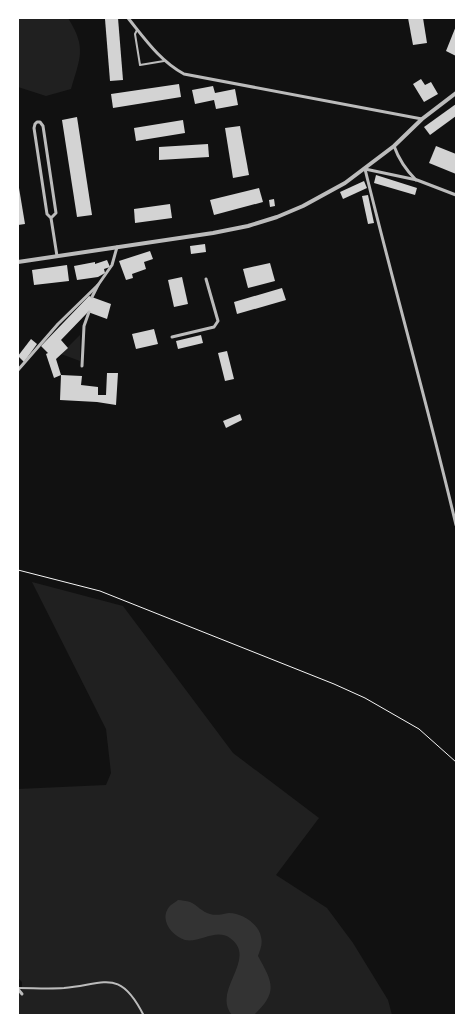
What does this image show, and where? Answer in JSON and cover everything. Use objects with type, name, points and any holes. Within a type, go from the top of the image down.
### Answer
[{"type":"street","points":[[128,18],[164,61],[184,74],[422,118]]},
{"type":"street","points":[[18,262],[248,226],[303,206],[326,194],[365,168],[394,146],[422,118],[456,92]]},
{"type":"street","points":[[51,218],[56,213],[43,126],[38,122],[34,124],[34,128],[47,214],[51,218],[57,256]]},
{"type":"street","points":[[394,146],[400,161],[417,180]]},
{"type":"street","points":[[365,168],[417,180],[456,195]]},
{"type":"street","points":[[365,168],[395,291],[424,391],[456,525]]},
{"type":"street","points":[[92,297],[112,265],[117,247]]},
{"type":"street","points":[[172,337],[214,327],[217,324],[218,321],[206,279]]},
{"type":"street","points":[[18,370],[58,324],[98,285]]},
{"type":"street","points":[[82,366],[84,326],[89,312]]},
{"type":"street","points":[[18,988],[22,994]]},
{"type":"lane","points":[[137,29],[135,34],[140,65],[164,61]]},
{"type":"lane","points":[[18,988],[64,988],[94,982],[110,982],[123,987],[132,994],[144,1016]]},
{"type":"path","points":[[18,570],[100,591],[358,694],[419,728],[456,762]]},
{"type":"shaded area","points":[[18,18],[68,18],[80,45],[79,61],[71,89],[46,96],[18,87]]},
{"type":"shaded area","points":[[80,335],[80,361],[61,354]]},
{"type":"shaded area","points":[[32,582],[123,606],[233,753],[319,818],[276,875],[327,908],[353,943],[388,1000],[392,1015],[18,1015],[18,991],[22,994],[22,982],[18,978],[18,789],[106,785],[111,773],[106,729]]},
{"type":"shaded area","points":[[178,900],[190,902],[212,915],[234,913],[249,920],[260,932],[262,942],[258,956],[270,980],[271,987],[267,1000],[254,1015],[232,1015],[227,1005],[227,995],[240,955],[238,946],[225,935],[185,940],[176,935],[168,927],[165,917],[169,907]]},
{"type":"building","points":[[118,18],[123,80],[110,81],[105,19]]},
{"type":"building","points":[[408,18],[423,18],[427,43],[413,45]]},
{"type":"building","points":[[456,26],[456,56],[446,51]]},
{"type":"building","points":[[421,79],[425,85],[431,82],[438,94],[424,102],[413,84]]},
{"type":"building","points":[[179,84],[181,97],[113,108],[111,94]]},
{"type":"building","points":[[213,86],[215,93],[235,89],[238,105],[216,109],[214,100],[195,104],[192,90]]},
{"type":"building","points":[[456,104],[456,116],[430,135],[424,127]]},
{"type":"building","points":[[77,117],[92,215],[77,217],[62,120]]},
{"type":"building","points":[[183,120],[185,133],[136,141],[134,128]]},
{"type":"building","points":[[240,126],[249,175],[233,178],[225,128]]},
{"type":"building","points":[[208,144],[209,157],[159,160],[159,147]]},
{"type":"building","points":[[436,146],[456,154],[456,174],[429,163]]},
{"type":"building","points":[[376,175],[417,188],[415,195],[374,183]]},
{"type":"building","points":[[364,181],[367,188],[343,199],[340,192]]},
{"type":"building","points":[[18,182],[25,224],[18,225]]},
{"type":"building","points":[[259,188],[263,202],[214,215],[210,200]]},
{"type":"building","points":[[368,195],[374,223],[368,224],[362,196]]},
{"type":"building","points":[[274,199],[275,206],[270,207],[269,200]]},
{"type":"building","points":[[170,204],[172,218],[135,223],[134,209]]},
{"type":"building","points":[[205,244],[206,252],[191,254],[190,246]]},
{"type":"building","points":[[150,251],[153,259],[144,262],[146,269],[132,274],[133,278],[126,280],[119,261]]},
{"type":"building","points":[[107,260],[110,267],[104,269],[105,273],[98,277],[77,280],[74,266],[95,262],[95,264]]},
{"type":"building","points":[[270,263],[275,281],[248,288],[243,269]]},
{"type":"building","points":[[67,265],[69,281],[34,285],[32,270]]},
{"type":"building","points":[[182,277],[188,304],[174,307],[168,280]]},
{"type":"building","points":[[282,288],[286,300],[237,314],[234,302]]},
{"type":"building","points":[[89,296],[111,304],[107,319],[88,312],[61,340],[68,348],[56,359],[61,375],[54,378],[46,354],[48,353],[41,346]]},
{"type":"building","points":[[154,329],[158,344],[136,349],[132,334]]},
{"type":"building","points":[[201,335],[203,343],[178,349],[176,341]]},
{"type":"building","points":[[31,339],[37,344],[24,362],[18,356]]},
{"type":"building","points":[[227,351],[234,379],[225,381],[218,353]]},
{"type":"building","points":[[107,373],[118,373],[116,405],[60,400],[61,375],[82,376],[81,385],[98,387],[98,395],[106,395]]},
{"type":"building","points":[[240,414],[242,420],[226,428],[223,421]]}]
